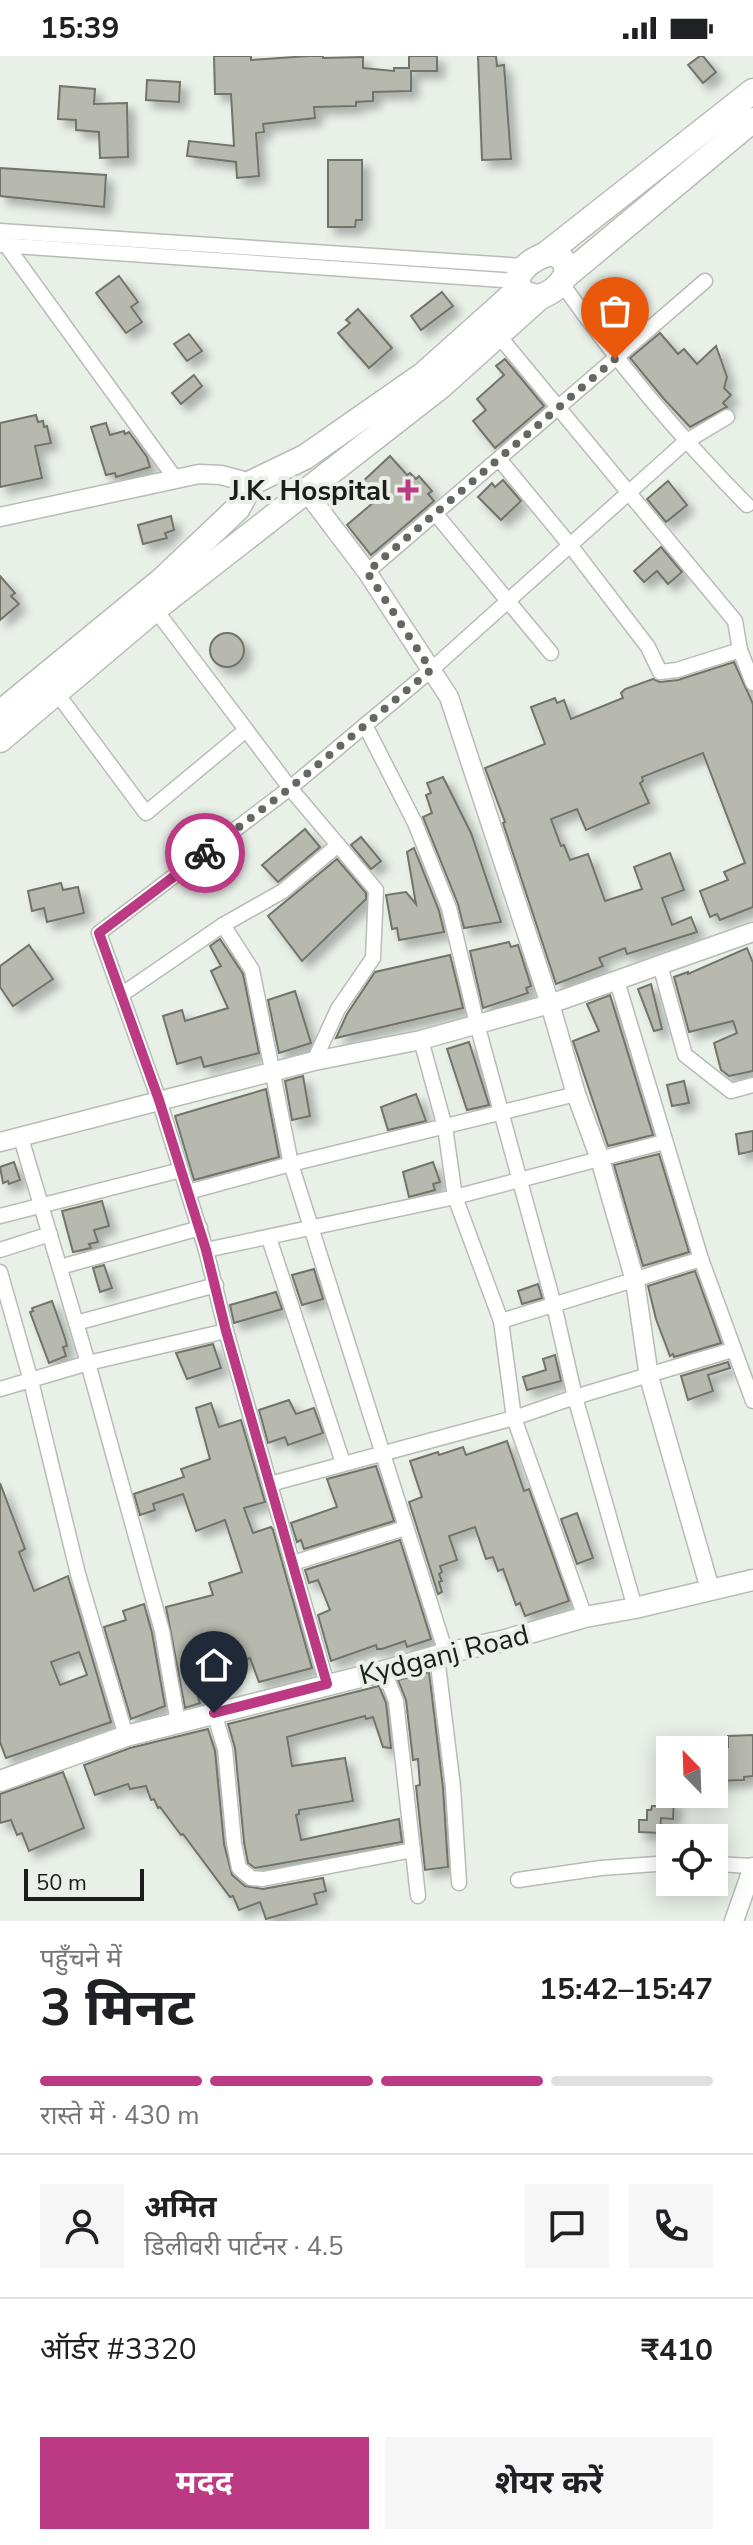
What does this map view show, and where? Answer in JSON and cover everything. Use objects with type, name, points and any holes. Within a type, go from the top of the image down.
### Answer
[{"type":"main road","points":[[0,740],[155,609],[441,386],[499,336],[525,283],[546,254],[753,91]]},
{"type":"main road","points":[[0,713],[162,580],[238,508],[251,483],[305,457],[424,374],[525,283],[564,280],[753,120]]},
{"type":"main road","points":[[546,254],[555,253],[562,258],[567,267],[564,280]]},
{"type":"main road","points":[[305,457],[312,484]]},
{"type":"main road","points":[[238,508],[258,527]]},
{"type":"main road","name":"Kydganj Road","points":[[0,1781],[126,1736],[502,1641],[585,1617],[753,1580]]},
{"type":"street","points":[[2,240],[525,283]]},
{"type":"street","points":[[2,240],[175,478]]},
{"type":"street","points":[[564,280],[615,359],[685,442],[747,505]]},
{"type":"street","points":[[367,572],[705,281]]},
{"type":"street","points":[[499,336],[735,621],[740,650],[753,683]]},
{"type":"street","points":[[327,1684],[226,1331],[200,1228],[159,1100],[99,933],[290,788],[431,670],[685,442],[727,417]]},
{"type":"street","points":[[499,459],[648,647],[660,672],[677,670],[740,650]]},
{"type":"street","points":[[0,517],[199,474],[221,475],[251,483]]},
{"type":"street","points":[[312,484],[449,697],[550,1004],[576,1094],[600,1159],[635,1281],[649,1377],[710,1589]]},
{"type":"street","points":[[435,513],[551,653]]},
{"type":"street","points":[[155,609],[290,788],[376,890],[373,958],[338,1009],[314,1061]]},
{"type":"street","points":[[56,692],[146,813],[246,730]]},
{"type":"street","points":[[365,725],[415,823],[449,908],[477,1024],[554,1305],[575,1397],[635,1608]]},
{"type":"street","points":[[121,995],[223,925],[283,891],[338,845]]},
{"type":"street","points":[[223,925],[252,970],[291,1164],[405,1528],[428,1590],[442,1655],[459,1883]]},
{"type":"street","points":[[0,1142],[314,1061],[421,1040],[550,1004],[753,932]]},
{"type":"street","points":[[660,965],[685,1055],[731,1091],[753,1085]]},
{"type":"street","points":[[617,981],[701,1259],[753,1401]]},
{"type":"street","points":[[421,1040],[445,1127],[455,1197],[501,1321],[514,1418],[585,1617]]},
{"type":"street","points":[[188,1192],[576,1094]]},
{"type":"street","points":[[21,1138],[88,1363],[162,1631],[178,1723]]},
{"type":"street","points":[[206,1250],[455,1197],[664,1142]]},
{"type":"street","points":[[0,1216],[181,1170]]},
{"type":"street","points":[[60,1267],[200,1228]]},
{"type":"street","points":[[0,1250],[50,1234]]},
{"type":"street","points":[[269,1238],[343,1463]]},
{"type":"street","points":[[501,1321],[701,1259]]},
{"type":"street","points":[[0,1272],[31,1381],[78,1574],[126,1736]]},
{"type":"street","points":[[76,1323],[216,1285]]},
{"type":"street","points":[[0,1389],[88,1363],[226,1331]]},
{"type":"street","points":[[270,1484],[514,1418],[732,1350]]},
{"type":"street","points":[[293,1563],[405,1528]]},
{"type":"street","points":[[384,1671],[396,1701],[418,1896]]},
{"type":"street","points":[[214,1713],[225,1749],[239,1868],[251,1878],[305,1872],[413,1850]]},
{"type":"street","points":[[518,1880],[656,1864]]},
{"type":"street","points":[[728,1865],[753,1866],[734,1921]]},
{"type":"building","points":[[214,56],[251,56],[251,60],[309,56],[363,57],[363,68],[394,71],[394,68],[409,68],[409,56],[437,56],[437,71],[411,71],[411,91],[373,92],[373,101],[356,102],[356,106],[314,107],[315,118],[263,124],[264,132],[256,133],[259,176],[237,178],[236,162],[187,156],[189,141],[234,146],[231,94],[215,94]]},
{"type":"building","points":[[478,56],[496,56],[497,66],[504,65],[511,159],[482,160]]},
{"type":"building","points":[[700,56],[716,72],[703,83],[688,65]]},
{"type":"building","points":[[147,80],[180,82],[179,102],[146,100]]},
{"type":"building","points":[[60,86],[95,89],[94,104],[127,103],[128,157],[100,158],[99,132],[76,130],[76,120],[58,119]]},
{"type":"building","points":[[328,160],[362,160],[362,220],[356,220],[355,227],[328,227]]},
{"type":"building","points":[[0,168],[106,175],[104,207],[0,196]]},
{"type":"building","points":[[119,276],[138,302],[131,307],[142,322],[126,333],[96,293]]},
{"type":"building","points":[[442,292],[453,306],[421,330],[411,316]]},
{"type":"building","points":[[358,309],[392,348],[369,368],[338,333],[350,323],[346,320]]},
{"type":"building","points":[[660,333],[678,354],[684,349],[697,364],[716,346],[727,377],[724,388],[731,395],[723,403],[727,407],[690,427],[664,399],[630,358]]},
{"type":"building","points":[[189,334],[202,351],[187,361],[174,344]]},
{"type":"building","points":[[505,359],[544,406],[495,448],[473,421],[486,410],[477,399],[504,375],[496,366]]},
{"type":"building","points":[[194,375],[202,386],[181,404],[172,393]]},
{"type":"building","points":[[36,415],[38,422],[43,421],[44,427],[47,426],[51,443],[35,446],[42,478],[0,487],[0,423]]},
{"type":"building","points":[[106,423],[110,435],[129,432],[147,457],[150,467],[116,477],[115,473],[106,475],[91,427]]},
{"type":"building","points":[[390,456],[407,475],[410,473],[416,479],[419,476],[432,491],[428,494],[434,501],[371,555],[347,525],[374,502],[359,485]]},
{"type":"building","points":[[503,480],[521,501],[501,520],[478,497],[492,483],[495,487]]},
{"type":"building","points":[[668,481],[687,505],[666,522],[647,499]]},
{"type":"building","points":[[171,516],[174,530],[165,533],[167,538],[143,544],[138,525]]},
{"type":"building","points":[[661,547],[682,572],[668,584],[657,571],[644,582],[634,571]]},
{"type":"building","points":[[0,576],[15,593],[11,596],[19,604],[0,620]]},
{"type":"building","points":[[227,633],[239,638],[244,650],[239,662],[227,667],[215,662],[210,650],[215,638]]},
{"type":"building","points":[[734,662],[753,704],[753,907],[720,920],[717,914],[710,917],[700,891],[728,880],[724,872],[745,863],[703,753],[642,777],[640,783],[649,803],[586,830],[577,809],[551,819],[570,860],[588,854],[605,901],[642,889],[634,867],[670,853],[684,890],[662,898],[672,925],[691,917],[697,932],[627,954],[625,948],[599,958],[603,966],[556,984],[485,768],[545,744],[531,707],[555,698],[557,703],[564,700],[571,719],[623,698],[621,693],[625,689],[653,679],[660,682],[678,680]]},
{"type":"building","points":[[443,777],[471,833],[501,922],[464,928],[458,904],[423,817],[432,813],[426,795],[431,793],[427,783]]},
{"type":"building","points":[[305,829],[320,847],[278,882],[262,865]]},
{"type":"building","points":[[361,837],[381,861],[371,869],[351,845]]},
{"type":"building","points":[[414,848],[444,932],[399,940],[397,928],[392,929],[386,895],[406,892],[416,904],[407,852]]},
{"type":"building","points":[[337,859],[366,893],[366,899],[302,961],[268,916]]},
{"type":"building","points":[[61,883],[63,890],[78,887],[84,913],[47,922],[44,908],[32,911],[28,891]]},
{"type":"building","points":[[220,939],[243,974],[259,1053],[204,1067],[201,1057],[177,1064],[163,1016],[182,1010],[185,1021],[228,1008],[211,971],[221,966],[210,946]]},
{"type":"building","points":[[509,942],[511,947],[518,945],[531,986],[526,988],[528,993],[483,1008],[470,951]]},
{"type":"building","points":[[29,945],[53,979],[13,1006],[0,987],[0,966]]},
{"type":"building","points":[[747,948],[753,963],[753,1071],[729,1076],[721,1070],[714,1043],[737,1033],[733,1021],[689,1032],[674,977]]},
{"type":"building","points":[[450,955],[463,1008],[336,1038],[347,1014],[375,972]]},
{"type":"building","points":[[651,984],[662,1029],[654,1031],[638,989]]},
{"type":"building","points":[[295,991],[311,1043],[279,1053],[268,1000]]},
{"type":"building","points":[[610,995],[653,1135],[608,1146],[573,1041],[599,1031],[587,1004]]},
{"type":"building","points":[[469,1042],[489,1105],[467,1110],[447,1049]]},
{"type":"building","points":[[303,1076],[310,1116],[292,1120],[285,1081]]},
{"type":"building","points":[[684,1081],[689,1103],[672,1106],[667,1085]]},
{"type":"building","points":[[266,1089],[279,1157],[194,1180],[175,1116]]},
{"type":"building","points":[[416,1094],[426,1121],[388,1130],[381,1107]]},
{"type":"building","points":[[753,1131],[753,1151],[739,1154],[736,1134]]},
{"type":"building","points":[[659,1154],[689,1252],[643,1266],[614,1165]]},
{"type":"building","points":[[14,1162],[20,1180],[3,1183],[0,1167]]},
{"type":"building","points":[[433,1162],[440,1182],[433,1184],[435,1190],[409,1197],[403,1172]]},
{"type":"building","points":[[102,1201],[109,1226],[94,1230],[98,1242],[89,1244],[91,1248],[73,1252],[62,1211]]},
{"type":"building","points":[[104,1265],[112,1288],[100,1292],[93,1268]]},
{"type":"building","points":[[314,1269],[323,1299],[302,1305],[292,1275]]},
{"type":"building","points":[[695,1271],[721,1343],[670,1356],[648,1286]]},
{"type":"building","points":[[538,1284],[542,1298],[522,1304],[518,1291]]},
{"type":"building","points":[[276,1292],[282,1309],[234,1323],[230,1305]]},
{"type":"building","points":[[52,1301],[67,1346],[63,1347],[66,1356],[49,1363],[30,1312],[32,1308]]},
{"type":"building","points":[[213,1344],[221,1368],[187,1379],[176,1353]]},
{"type":"building","points":[[555,1355],[561,1381],[527,1390],[523,1377],[546,1370],[543,1359]]},
{"type":"building","points":[[728,1362],[730,1368],[708,1375],[713,1391],[688,1400],[681,1376]]},
{"type":"building","points":[[289,1400],[296,1414],[314,1408],[323,1433],[288,1445],[285,1437],[268,1443],[259,1410]]},
{"type":"building","points":[[211,1403],[219,1427],[241,1420],[265,1502],[244,1508],[253,1533],[271,1527],[273,1530],[312,1668],[259,1682],[250,1658],[225,1668],[231,1684],[198,1697],[200,1703],[185,1708],[166,1607],[213,1595],[209,1583],[242,1572],[225,1520],[196,1531],[183,1494],[153,1504],[155,1510],[140,1515],[134,1494],[184,1477],[181,1469],[210,1459],[196,1408]]},
{"type":"building","points":[[507,1441],[524,1491],[529,1489],[569,1601],[525,1616],[520,1603],[516,1605],[503,1569],[498,1571],[493,1557],[486,1559],[475,1527],[449,1536],[457,1560],[440,1566],[442,1592],[438,1594],[409,1502],[422,1497],[410,1461],[463,1447],[466,1455]]},
{"type":"building","points":[[376,1466],[394,1521],[304,1549],[301,1540],[297,1542],[291,1523],[337,1507],[327,1479]]},
{"type":"building","points":[[0,1483],[25,1549],[19,1552],[34,1591],[68,1576],[111,1722],[6,1758],[0,1742]],"holes":[[[79,1652],[87,1675],[60,1685],[51,1662]]]},
{"type":"building","points":[[577,1513],[593,1558],[577,1564],[561,1519]]},
{"type":"building","points":[[400,1540],[431,1639],[407,1647],[405,1641],[382,1649],[377,1649],[376,1645],[331,1661],[318,1615],[330,1610],[318,1580],[309,1583],[305,1570]]},
{"type":"building","points":[[144,1604],[165,1706],[131,1719],[104,1627],[126,1620],[123,1611]]},
{"type":"building","points":[[429,1672],[443,1788],[448,1867],[425,1870],[416,1786],[420,1785],[418,1759],[413,1760],[406,1700],[398,1680]]},
{"type":"building","points":[[379,1686],[386,1703],[391,1748],[383,1747],[373,1717],[366,1719],[365,1716],[287,1737],[292,1766],[345,1758],[353,1801],[299,1810],[296,1815],[301,1840],[399,1819],[402,1842],[255,1868],[248,1863],[244,1842],[235,1748],[228,1724]]},
{"type":"building","points":[[208,1729],[215,1751],[224,1844],[232,1875],[245,1886],[263,1889],[323,1878],[326,1891],[314,1894],[317,1904],[266,1919],[260,1902],[239,1910],[233,1896],[230,1897],[154,1799],[151,1800],[146,1786],[130,1789],[128,1784],[95,1795],[84,1765],[130,1748]]},
{"type":"building","points":[[753,1735],[753,1776],[728,1781],[728,1736]]},
{"type":"building","points":[[63,1772],[84,1828],[29,1851],[22,1833],[17,1835],[11,1820],[0,1823],[0,1794]]},
{"type":"building","points":[[652,1806],[674,1808],[673,1819],[661,1818],[661,1824],[656,1824],[656,1833],[639,1832],[639,1820],[647,1820],[647,1810],[651,1810]]},
{"type":"way so far","points":[[205,853],[290,788],[431,670],[367,572],[615,359]]},
{"type":"place","name":"J.K. Hospital","points":[[408,490]]},
{"type":"route","points":[[205,853],[99,933],[159,1100],[206,1250],[226,1331],[327,1684],[214,1713]]}]
